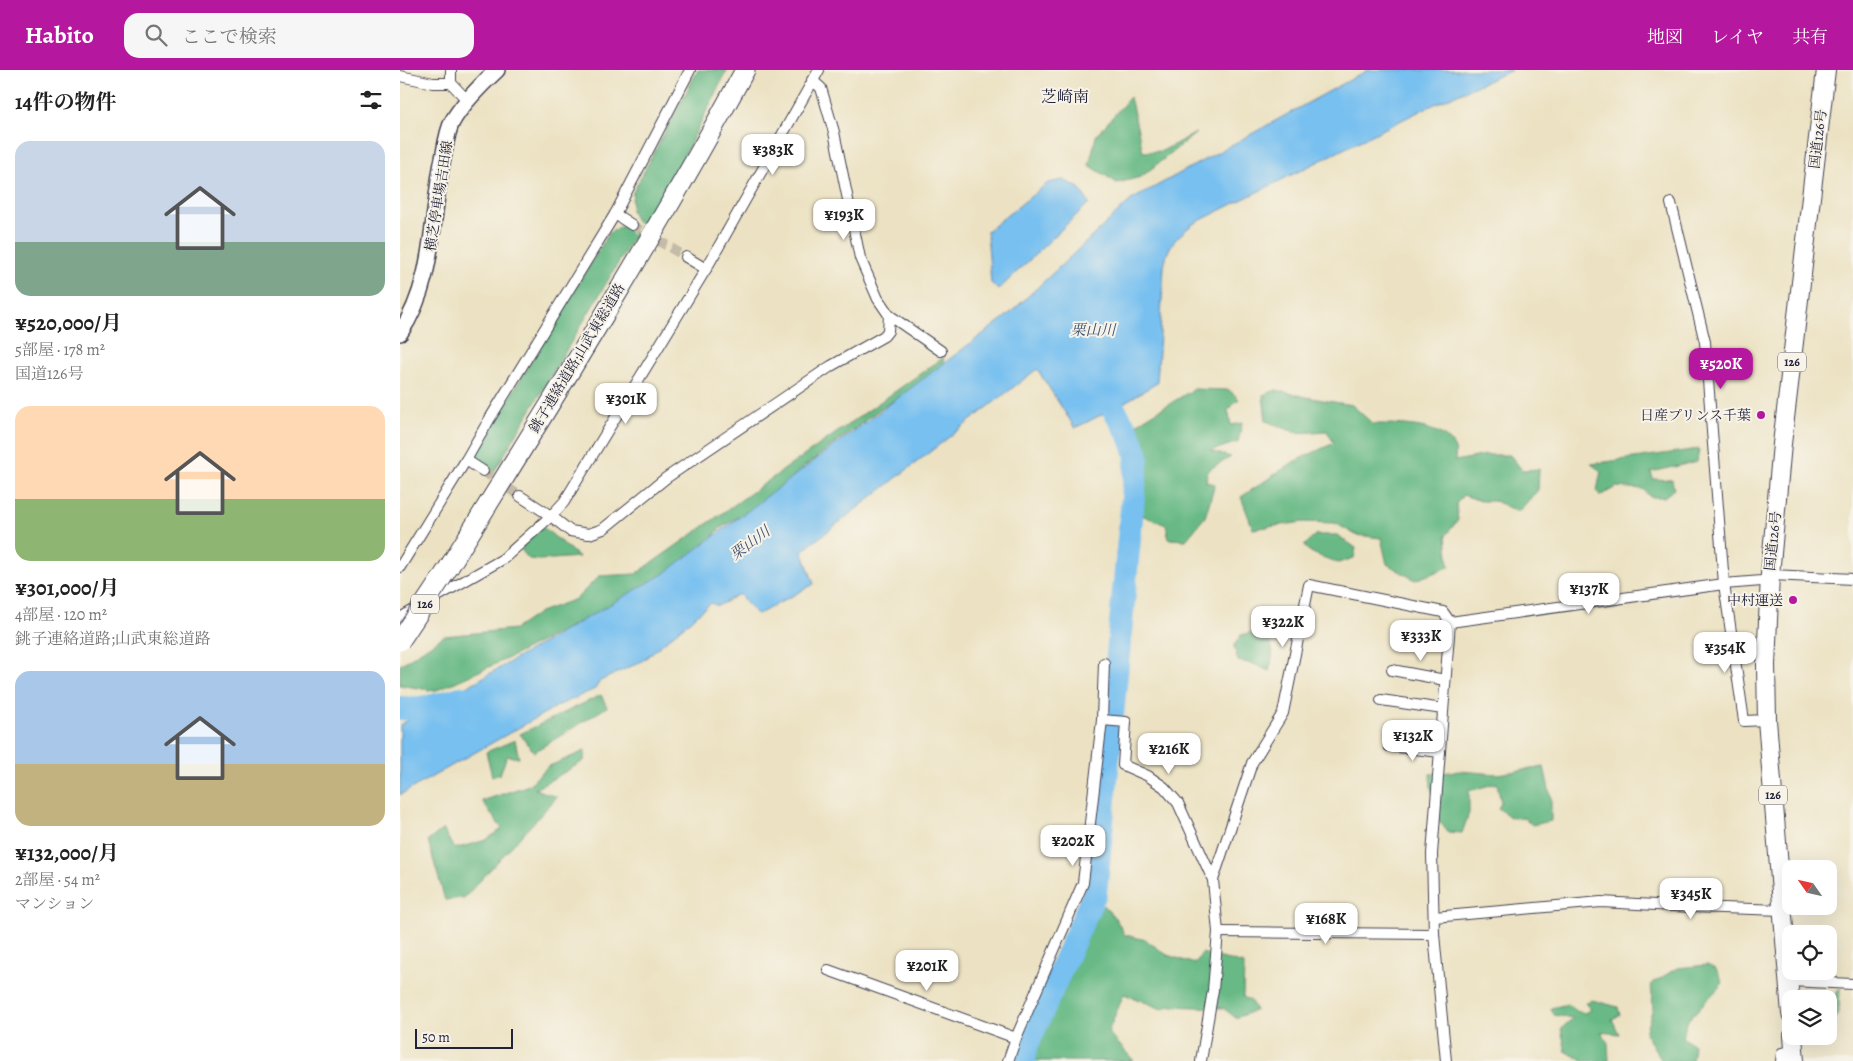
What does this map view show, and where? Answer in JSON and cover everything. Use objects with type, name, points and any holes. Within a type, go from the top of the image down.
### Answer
[{"type":"highway","name":"銚子連絡道路;山武東総道路","points":[[400,641],[449,567],[585,348],[678,190],[745,70]]},
{"type":"highway","name":"国道126号","points":[[1782,898],[1767,720],[1766,665],[1770,575],[1782,444],[1826,70]]},
{"type":"highway","name":"国道126号","points":[[1783,915],[1790,990]]},
{"type":"main road","name":"横芝停車場吉田線","points":[[400,333],[406,324],[419,293],[427,266],[439,179],[452,123],[483,83],[497,70]]},
{"type":"street","points":[[450,83],[451,70]]},
{"type":"street","points":[[400,567],[615,214],[690,70]]},
{"type":"street","points":[[400,618],[503,559],[551,516],[572,490],[706,269],[819,70]]},
{"type":"street","points":[[400,76],[433,83],[450,83],[468,101]]},
{"type":"street","points":[[812,80],[821,88],[834,132],[860,258],[878,298],[888,315],[942,351]]},
{"type":"street","points":[[1671,203],[1705,342],[1724,584],[1744,721],[1767,720]]},
{"type":"street","points":[[615,214],[632,224]]},
{"type":"street","points":[[686,257],[706,269]]},
{"type":"street","points":[[520,496],[570,531],[589,534],[604,529],[666,478],[831,366],[884,336],[888,331],[888,315]]},
{"type":"street","points":[[466,460],[484,472]]},
{"type":"street","points":[[1450,622],[1724,584],[1762,581],[1770,575],[1853,580]]},
{"type":"street","points":[[1213,880],[1252,763],[1283,713],[1309,585],[1443,612],[1450,622],[1432,854],[1434,934],[1446,1061]]},
{"type":"street","points":[[1008,1061],[1016,1038],[1084,883],[1102,720],[1104,663]]},
{"type":"street","points":[[1392,670],[1445,680]]},
{"type":"street","points":[[1381,700],[1443,708]]},
{"type":"street","points":[[1102,720],[1126,722],[1123,765],[1148,776],[1164,787],[1178,802],[1213,880],[1218,932],[1213,990],[1201,1061]]},
{"type":"street","points":[[1389,746],[1440,752]]},
{"type":"street","points":[[1434,917],[1601,902],[1782,910]]},
{"type":"street","points":[[1218,932],[1434,934]]},
{"type":"street","points":[[828,970],[1016,1038]]},
{"type":"street","points":[[1789,981],[1853,984]]},
{"type":"green space","points":[[698,70],[727,70],[674,176],[644,224],[636,221],[631,210],[633,192]]},
{"type":"green space","points":[[1130,97],[1143,152],[1162,151],[1196,133],[1141,177],[1117,183],[1089,165],[1096,136]]},
{"type":"green space","points":[[621,226],[636,233],[494,472],[480,464],[477,451],[609,233]]},
{"type":"green space","points":[[944,357],[943,363],[919,385],[880,409],[801,469],[776,493],[719,529],[696,557],[645,588],[511,657],[435,691],[400,685],[400,665],[444,636],[515,629],[540,612],[576,599],[599,576],[636,574]]},
{"type":"green space","points":[[1194,389],[1229,390],[1239,399],[1228,410],[1231,425],[1242,423],[1238,442],[1211,451],[1231,457],[1208,470],[1206,482],[1215,484],[1205,517],[1186,540],[1169,539],[1166,525],[1139,514],[1142,461],[1133,426]]},
{"type":"green space","points":[[1276,390],[1352,405],[1373,424],[1406,425],[1431,430],[1450,440],[1455,449],[1455,461],[1486,455],[1510,455],[1522,470],[1539,469],[1538,490],[1518,512],[1495,501],[1481,501],[1463,495],[1456,504],[1458,520],[1446,535],[1449,567],[1415,580],[1387,564],[1381,538],[1356,535],[1335,523],[1303,522],[1253,529],[1241,497],[1295,461],[1334,443],[1327,431],[1297,433],[1266,421],[1263,395]]},
{"type":"green space","points":[[1699,449],[1697,462],[1651,472],[1653,479],[1672,480],[1674,489],[1664,497],[1650,497],[1643,489],[1616,487],[1600,496],[1597,491],[1601,471],[1591,464]]},
{"type":"green space","points":[[543,527],[579,557],[529,559],[522,551],[522,545]]},
{"type":"green space","points":[[1315,535],[1337,535],[1356,548],[1354,558],[1338,563],[1310,552],[1304,546]]},
{"type":"green space","points":[[1264,630],[1270,640],[1272,650],[1269,671],[1254,664],[1238,661],[1234,646],[1241,635]]},
{"type":"green space","points":[[601,695],[607,707],[534,752],[520,734]]},
{"type":"green space","points":[[515,740],[519,758],[507,756],[500,774],[492,776],[486,752]]},
{"type":"green space","points":[[585,751],[584,761],[535,789],[557,797],[464,898],[445,900],[428,841],[443,829],[454,849],[486,840],[502,829],[482,801],[529,785],[547,767]]},
{"type":"green space","points":[[1544,767],[1551,798],[1551,821],[1532,825],[1525,818],[1510,817],[1498,808],[1501,803],[1497,783],[1469,791],[1469,813],[1462,833],[1448,832],[1439,821],[1439,802],[1431,790],[1430,774],[1460,771],[1497,774]]},
{"type":"green space","points":[[1102,904],[1116,919],[1125,935],[1146,940],[1167,955],[1195,964],[1202,953],[1244,964],[1243,997],[1250,1000],[1256,1010],[1236,1018],[1223,1008],[1169,1006],[1162,1009],[1124,994],[1108,1032],[1134,1061],[1011,1061],[1018,1042],[1075,942]]},
{"type":"green space","points":[[1707,965],[1716,969],[1723,983],[1688,1020],[1682,1037],[1694,1045],[1692,1061],[1662,1061],[1645,1033],[1653,1008],[1651,984],[1677,968]]},
{"type":"green space","points":[[1840,988],[1837,1015],[1837,992]]},
{"type":"green space","points":[[1592,1000],[1618,1007],[1620,1015],[1612,1019],[1619,1034],[1601,1032],[1608,1043],[1609,1061],[1585,1061],[1566,1052],[1561,1029],[1573,1018],[1554,1015],[1551,1008],[1568,1004],[1576,1011],[1584,1013],[1591,1010],[1585,1003]]},
{"type":"water","name":"栗山川","points":[[1368,70],[1512,70],[1426,108],[1193,224],[1182,233],[1170,247],[1164,267],[1157,383],[1120,405],[1123,415],[1113,420],[1105,413],[1075,428],[1037,369],[802,551],[814,584],[757,615],[739,594],[718,606],[711,603],[642,661],[600,681],[595,689],[559,705],[400,795],[400,725],[665,573],[1008,315],[1131,200]]},
{"type":"water","points":[[1063,180],[1079,188],[1089,203],[998,290],[991,283],[987,231],[1048,183]]},
{"type":"waterway","points":[[1024,1061],[1025,1049],[1095,893],[1137,456],[1131,438],[1102,389]]},
{"type":"waterway","name":"栗山川","points":[[400,708],[431,706],[461,698]]},
{"type":"tunnel","points":[[632,225],[686,257]]},
{"type":"tunnel","points":[[483,471],[520,496]]},
{"type":"place","name":"日産プリンス千葉","points":[[1761,415]]},
{"type":"place","name":"中村運送","points":[[1793,600]]},
{"type":"district","name":"芝崎南","points":[[1065,97]]}]
